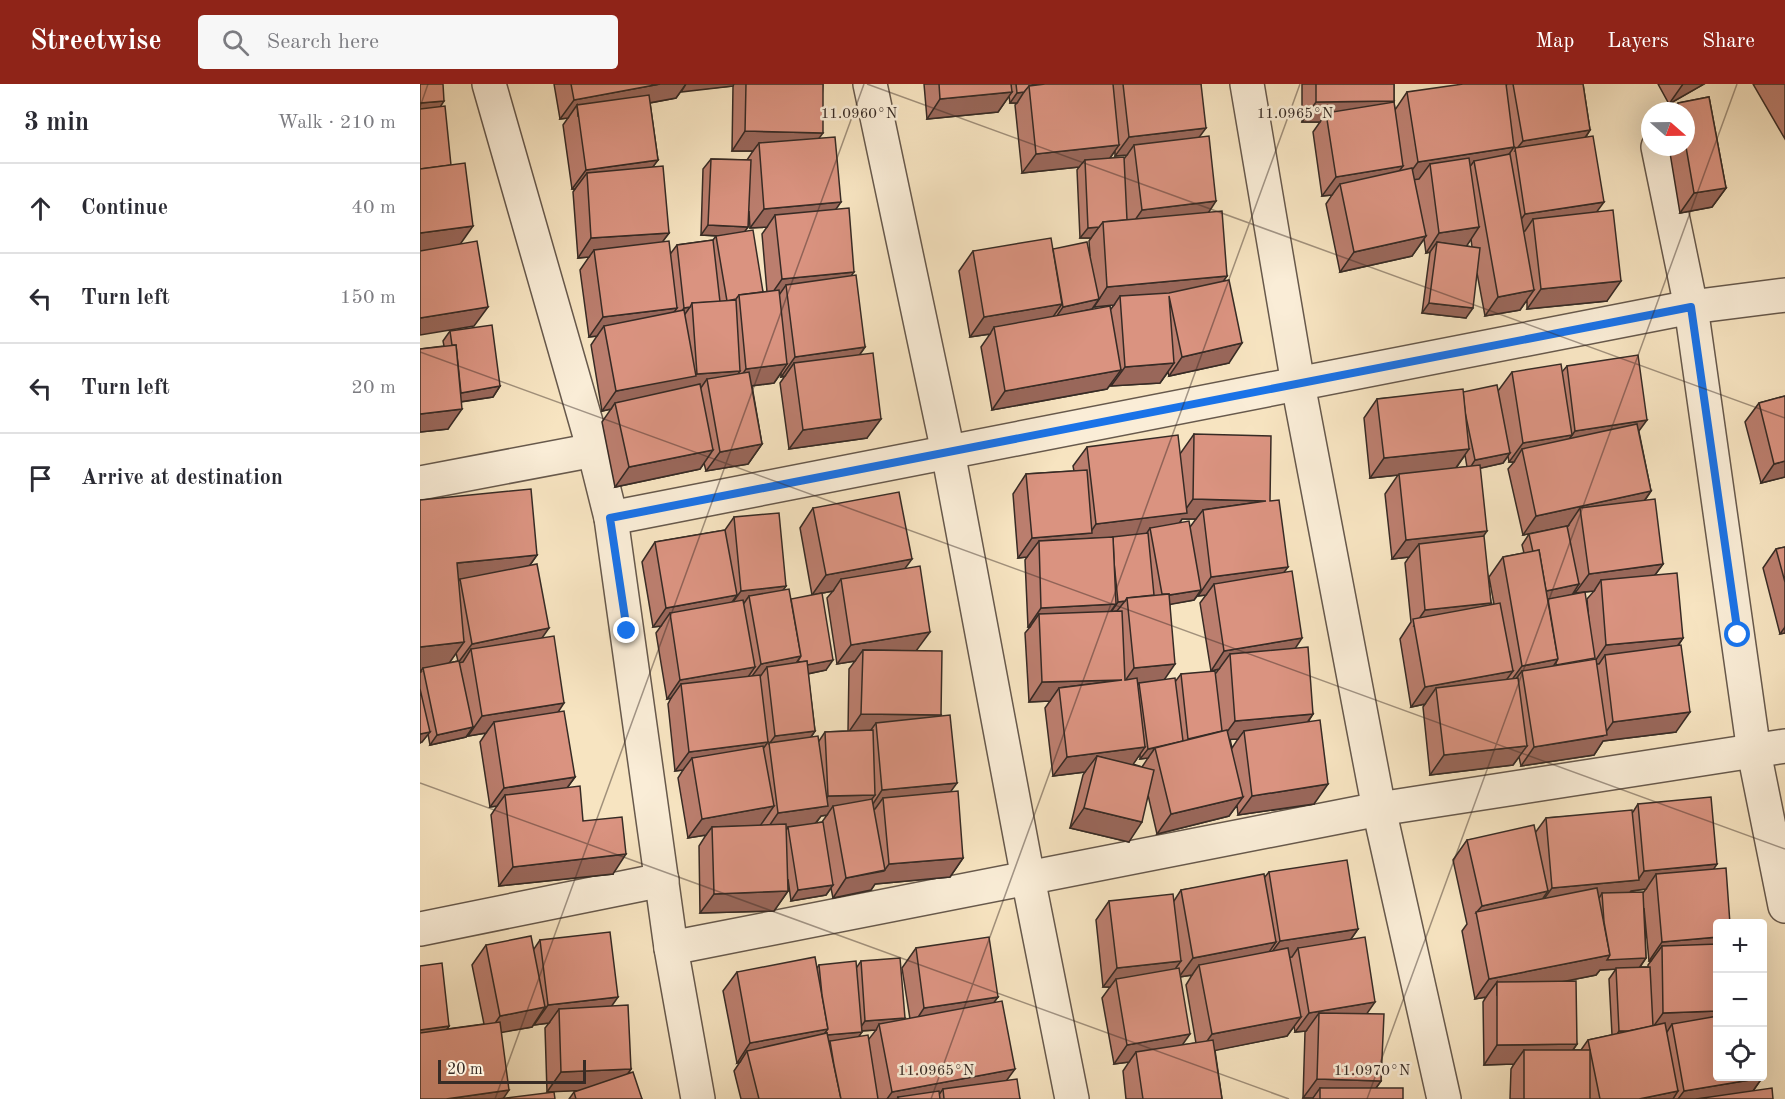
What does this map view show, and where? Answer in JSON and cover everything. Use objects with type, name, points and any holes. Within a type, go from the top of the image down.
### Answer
[{"type":"street","points":[[489,84],[594,450],[610,518],[671,948],[698,1099]]},
{"type":"street","points":[[870,84],[948,452],[1072,1099]]},
{"type":"street","points":[[1247,84],[1298,384],[1379,809],[1444,1099]]},
{"type":"street","points":[[1660,156],[1691,307],[1770,749],[1785,906]]},
{"type":"street","points":[[610,518],[1691,307],[1785,295]]},
{"type":"street","points":[[420,483],[594,450]]},
{"type":"street","points":[[671,948],[1379,809],[1770,749]]},
{"type":"street","points":[[420,929],[662,880]]},
{"type":"building","points":[[420,84],[443,84],[444,101],[420,103]]},
{"type":"building","points":[[571,84],[660,84],[574,100]]},
{"type":"building","points":[[746,84],[823,84],[823,133],[745,131]]},
{"type":"building","points":[[939,84],[1011,84],[1012,92],[940,99]]},
{"type":"building","points":[[1016,84],[1045,84],[1029,86],[1024,92],[1017,93]]},
{"type":"building","points":[[1113,84],[1119,145],[1036,154],[1029,86]]},
{"type":"building","points":[[1123,84],[1201,84],[1206,128],[1129,137]]},
{"type":"building","points":[[1316,84],[1394,84],[1394,101],[1316,102]]},
{"type":"building","points":[[1463,84],[1506,84],[1514,147],[1418,162],[1407,92]]},
{"type":"building","points":[[1513,84],[1583,84],[1590,130],[1523,141]]},
{"type":"building","points":[[649,95],[658,160],[586,170],[577,105]]},
{"type":"building","points":[[1709,97],[1726,188],[1694,193],[1688,156],[1695,156],[1695,102],[1683,102]]},
{"type":"building","points":[[1394,102],[1403,166],[1336,177],[1326,113]]},
{"type":"building","points":[[445,106],[451,165],[420,169],[420,109]]},
{"type":"building","points":[[1209,136],[1216,201],[1142,210],[1134,145]]},
{"type":"building","points":[[1593,136],[1604,202],[1525,214],[1515,148]]},
{"type":"building","points":[[835,137],[841,202],[764,209],[759,143]]},
{"type":"building","points":[[1510,154],[1534,290],[1498,297],[1474,161]]},
{"type":"building","points":[[1124,157],[1127,220],[1103,222],[1099,227],[1088,228],[1085,160]]},
{"type":"building","points":[[1469,158],[1479,227],[1439,233],[1430,164]]},
{"type":"building","points":[[711,159],[751,160],[748,227],[708,225]]},
{"type":"building","points":[[465,163],[473,226],[420,233],[420,169]]},
{"type":"building","points":[[663,166],[669,233],[591,238],[587,173]]},
{"type":"building","points":[[1412,168],[1426,236],[1354,252],[1340,184]]},
{"type":"building","points":[[849,208],[854,272],[782,279],[775,215]]},
{"type":"building","points":[[1613,210],[1621,281],[1541,289],[1533,219]]},
{"type":"building","points":[[1222,211],[1227,276],[1107,287],[1103,222]]},
{"type":"building","points":[[753,230],[763,292],[739,295],[736,299],[727,301],[716,236]]},
{"type":"building","points":[[1051,238],[1062,304],[984,317],[973,251]]},
{"type":"building","points":[[713,240],[720,302],[692,303],[690,307],[684,308],[677,245]]},
{"type":"building","points":[[477,241],[488,307],[420,318],[420,251]]},
{"type":"building","points":[[669,241],[677,308],[603,317],[594,250]]},
{"type":"building","points":[[1087,242],[1099,299],[1063,307],[1053,249]]},
{"type":"building","points":[[1437,242],[1480,248],[1473,308],[1429,303]]},
{"type":"building","points":[[856,275],[865,347],[795,357],[786,285]]},
{"type":"building","points":[[1229,280],[1242,343],[1182,357],[1169,296],[1174,363],[1125,367],[1120,296],[1169,293]]},
{"type":"building","points":[[779,290],[787,364],[746,369],[739,295]]},
{"type":"building","points":[[736,300],[740,371],[697,374],[692,303]]},
{"type":"building","points":[[1110,306],[1121,370],[1005,391],[994,327]]},
{"type":"building","points":[[684,310],[696,376],[616,391],[604,326]]},
{"type":"building","points":[[492,325],[500,386],[461,393],[456,345],[452,345],[450,331]]},
{"type":"building","points":[[456,345],[462,409],[420,414],[420,349]]},
{"type":"building","points":[[873,353],[881,419],[803,430],[794,363]]},
{"type":"building","points":[[1638,355],[1647,420],[1575,431],[1567,366]]},
{"type":"building","points":[[1561,364],[1572,435],[1523,443],[1512,372]]},
{"type":"building","points":[[749,372],[762,444],[720,452],[707,379]]},
{"type":"building","points":[[700,384],[713,450],[629,467],[615,403]]},
{"type":"building","points":[[1497,385],[1510,453],[1475,460],[1463,392]]},
{"type":"building","points":[[1463,389],[1469,449],[1384,458],[1377,399]]},
{"type":"building","points":[[1785,396],[1785,461],[1774,464],[1759,403]]},
{"type":"building","points":[[1637,424],[1651,491],[1536,516],[1522,449]]},
{"type":"building","points":[[1194,434],[1271,436],[1270,501],[1279,500],[1288,567],[1211,577],[1203,510],[1266,501],[1193,499]]},
{"type":"building","points":[[1178,435],[1187,513],[1096,524],[1087,447]]},
{"type":"building","points":[[1480,465],[1487,531],[1406,540],[1399,474]]},
{"type":"building","points":[[1087,470],[1092,533],[1032,538],[1026,474]]},
{"type":"building","points":[[531,489],[537,555],[457,563],[464,642],[420,647],[420,500]]},
{"type":"building","points":[[899,492],[912,559],[826,575],[813,508]]},
{"type":"building","points":[[1655,499],[1663,564],[1589,574],[1580,508]]},
{"type":"building","points":[[779,513],[786,586],[741,591],[734,517]]},
{"type":"building","points":[[1189,521],[1201,590],[1162,594],[1150,528]]},
{"type":"building","points":[[1567,526],[1579,584],[1546,591],[1539,550],[1533,552],[1529,534]]},
{"type":"building","points":[[725,530],[737,595],[666,608],[655,542]]},
{"type":"building","points":[[1148,533],[1154,595],[1127,598],[1125,601],[1118,602],[1112,537]]},
{"type":"building","points":[[1484,536],[1491,603],[1425,610],[1419,544]]},
{"type":"building","points":[[1113,537],[1116,604],[1041,608],[1039,541]]},
{"type":"building","points":[[1785,547],[1785,582],[1776,549]]},
{"type":"building","points":[[1539,550],[1558,659],[1522,666],[1503,557]]},
{"type":"building","points":[[537,564],[549,628],[472,644],[460,579]]},
{"type":"building","points":[[920,566],[930,632],[851,645],[841,579]]},
{"type":"building","points":[[1292,571],[1302,638],[1224,651],[1214,584]]},
{"type":"building","points":[[1677,573],[1683,638],[1606,645],[1601,580]]},
{"type":"building","points":[[789,589],[801,656],[761,664],[749,596]]},
{"type":"building","points":[[1585,592],[1595,658],[1556,665],[1558,659],[1548,599]]},
{"type":"building","points":[[822,593],[833,660],[807,665],[807,661],[798,662],[801,656],[791,599]]},
{"type":"building","points":[[1169,594],[1175,664],[1134,668],[1127,598]]},
{"type":"building","points":[[743,600],[755,667],[680,680],[670,613]]},
{"type":"building","points":[[1500,603],[1513,671],[1425,687],[1413,619]]},
{"type":"building","points":[[1122,611],[1125,680],[1137,678],[1145,747],[1067,757],[1059,688],[1122,680],[1042,682],[1039,614]]},
{"type":"building","points":[[554,636],[564,703],[482,716],[471,649]]},
{"type":"building","points":[[1681,645],[1690,712],[1613,722],[1605,655]]},
{"type":"building","points":[[1308,647],[1313,714],[1235,721],[1230,654]]},
{"type":"building","points":[[863,650],[942,651],[941,715],[861,714]]},
{"type":"building","points":[[1596,659],[1607,735],[1534,747],[1522,671]]},
{"type":"building","points":[[459,661],[473,727],[437,735],[423,668]]},
{"type":"building","points":[[807,661],[815,731],[775,736],[767,667]]},
{"type":"building","points":[[1215,671],[1222,731],[1188,739],[1181,674]]},
{"type":"building","points":[[760,675],[768,742],[689,752],[681,684]]},
{"type":"building","points":[[1175,678],[1183,741],[1148,749],[1139,683]]},
{"type":"building","points":[[1518,678],[1527,746],[1444,755],[1436,688]]},
{"type":"building","points":[[420,689],[430,732],[420,734]]},
{"type":"building","points":[[564,711],[575,777],[504,788],[494,722]]},
{"type":"building","points":[[950,715],[957,783],[882,790],[876,723]]},
{"type":"building","points":[[1320,720],[1328,784],[1252,796],[1244,731]]},
{"type":"building","points":[[873,730],[875,795],[828,796],[825,732]]},
{"type":"building","points":[[1227,730],[1243,797],[1171,814],[1155,748]]},
{"type":"building","points":[[818,736],[828,806],[778,813],[769,743]]},
{"type":"building","points":[[763,746],[774,806],[702,819],[692,758]]},
{"type":"building","points":[[1097,756],[1154,770],[1142,822],[1084,808]]},
{"type":"building","points":[[580,786],[583,821],[622,817],[626,854],[513,867],[505,795]]},
{"type":"building","points":[[958,791],[963,858],[889,864],[883,798]]},
{"type":"building","points":[[1711,797],[1717,864],[1644,871],[1638,804]]},
{"type":"building","points":[[872,799],[885,870],[846,878],[833,806]]},
{"type":"building","points":[[1632,810],[1639,880],[1552,888],[1546,818]]},
{"type":"building","points":[[823,822],[833,885],[798,890],[788,827]]},
{"type":"building","points":[[786,824],[788,891],[714,894],[712,827]]},
{"type":"building","points":[[1534,825],[1548,891],[1482,906],[1467,840]]},
{"type":"building","points":[[1347,860],[1358,929],[1280,941],[1269,872]]},
{"type":"building","points":[[1726,868],[1730,919],[1713,919],[1713,937],[1662,942],[1656,874]]},
{"type":"building","points":[[1264,874],[1276,942],[1193,958],[1181,890]]},
{"type":"building","points":[[1597,888],[1610,955],[1489,979],[1476,912]]},
{"type":"building","points":[[1643,892],[1646,958],[1607,960],[1610,955],[1602,893]]},
{"type":"building","points":[[1173,894],[1181,961],[1117,968],[1109,901]]},
{"type":"building","points":[[610,932],[618,997],[548,1005],[540,940]]},
{"type":"building","points":[[531,936],[545,1007],[500,1016],[486,945]]},
{"type":"building","points":[[989,937],[998,997],[924,1008],[916,948]]},
{"type":"building","points":[[1365,937],[1375,1002],[1309,1013],[1298,948]]},
{"type":"building","points":[[1713,944],[1713,1011],[1663,1013],[1662,946]]},
{"type":"building","points":[[1288,948],[1301,1017],[1212,1034],[1199,965]]},
{"type":"building","points":[[815,957],[828,1029],[750,1043],[737,972]]},
{"type":"building","points":[[900,958],[905,1018],[865,1021],[861,961]]},
{"type":"building","points":[[856,961],[862,1032],[827,1035],[819,965]]},
{"type":"building","points":[[442,963],[449,1026],[420,1030],[420,966]]},
{"type":"building","points":[[1650,967],[1653,1026],[1619,1031],[1616,968]]},
{"type":"building","points":[[1179,968],[1190,1034],[1127,1045],[1116,979]]},
{"type":"building","points":[[1576,981],[1577,1044],[1497,1045],[1497,982]]},
{"type":"building","points":[[1002,1001],[1015,1069],[892,1092],[879,1024]]},
{"type":"building","points":[[628,1005],[631,1069],[561,1072],[559,1009]]},
{"type":"building","points":[[1319,1013],[1384,1014],[1381,1081],[1317,1079]]},
{"type":"building","points":[[1713,1017],[1713,1081],[1744,1081],[1684,1091],[1672,1024]]},
{"type":"building","points":[[500,1022],[509,1090],[446,1099],[420,1099],[420,1033]]},
{"type":"building","points":[[1665,1023],[1678,1091],[1639,1099],[1600,1099],[1588,1040]]},
{"type":"building","points":[[827,1033],[841,1099],[759,1099],[747,1051]]},
{"type":"building","points":[[868,1035],[878,1099],[841,1099],[830,1041]]},
{"type":"building","points":[[1213,1040],[1222,1099],[1143,1099],[1136,1052]]},
{"type":"building","points":[[1524,1050],[1590,1050],[1590,1099],[1524,1099]]},
{"type":"building","points":[[633,1072],[642,1099],[576,1099],[574,1092]]},
{"type":"building","points":[[1017,1079],[1020,1099],[944,1099],[943,1089]]},
{"type":"building","points":[[1320,1088],[1403,1088],[1403,1099],[1320,1099]]},
{"type":"building","points":[[1772,1088],[1773,1099],[1696,1099]]},
{"type":"building","points":[[939,1091],[940,1099],[899,1099],[898,1097]]},
{"type":"building","points":[[554,1092],[555,1099],[498,1099]]},
{"type":"route","points":[[627,631],[610,518],[1691,307],[1738,635]]}]
